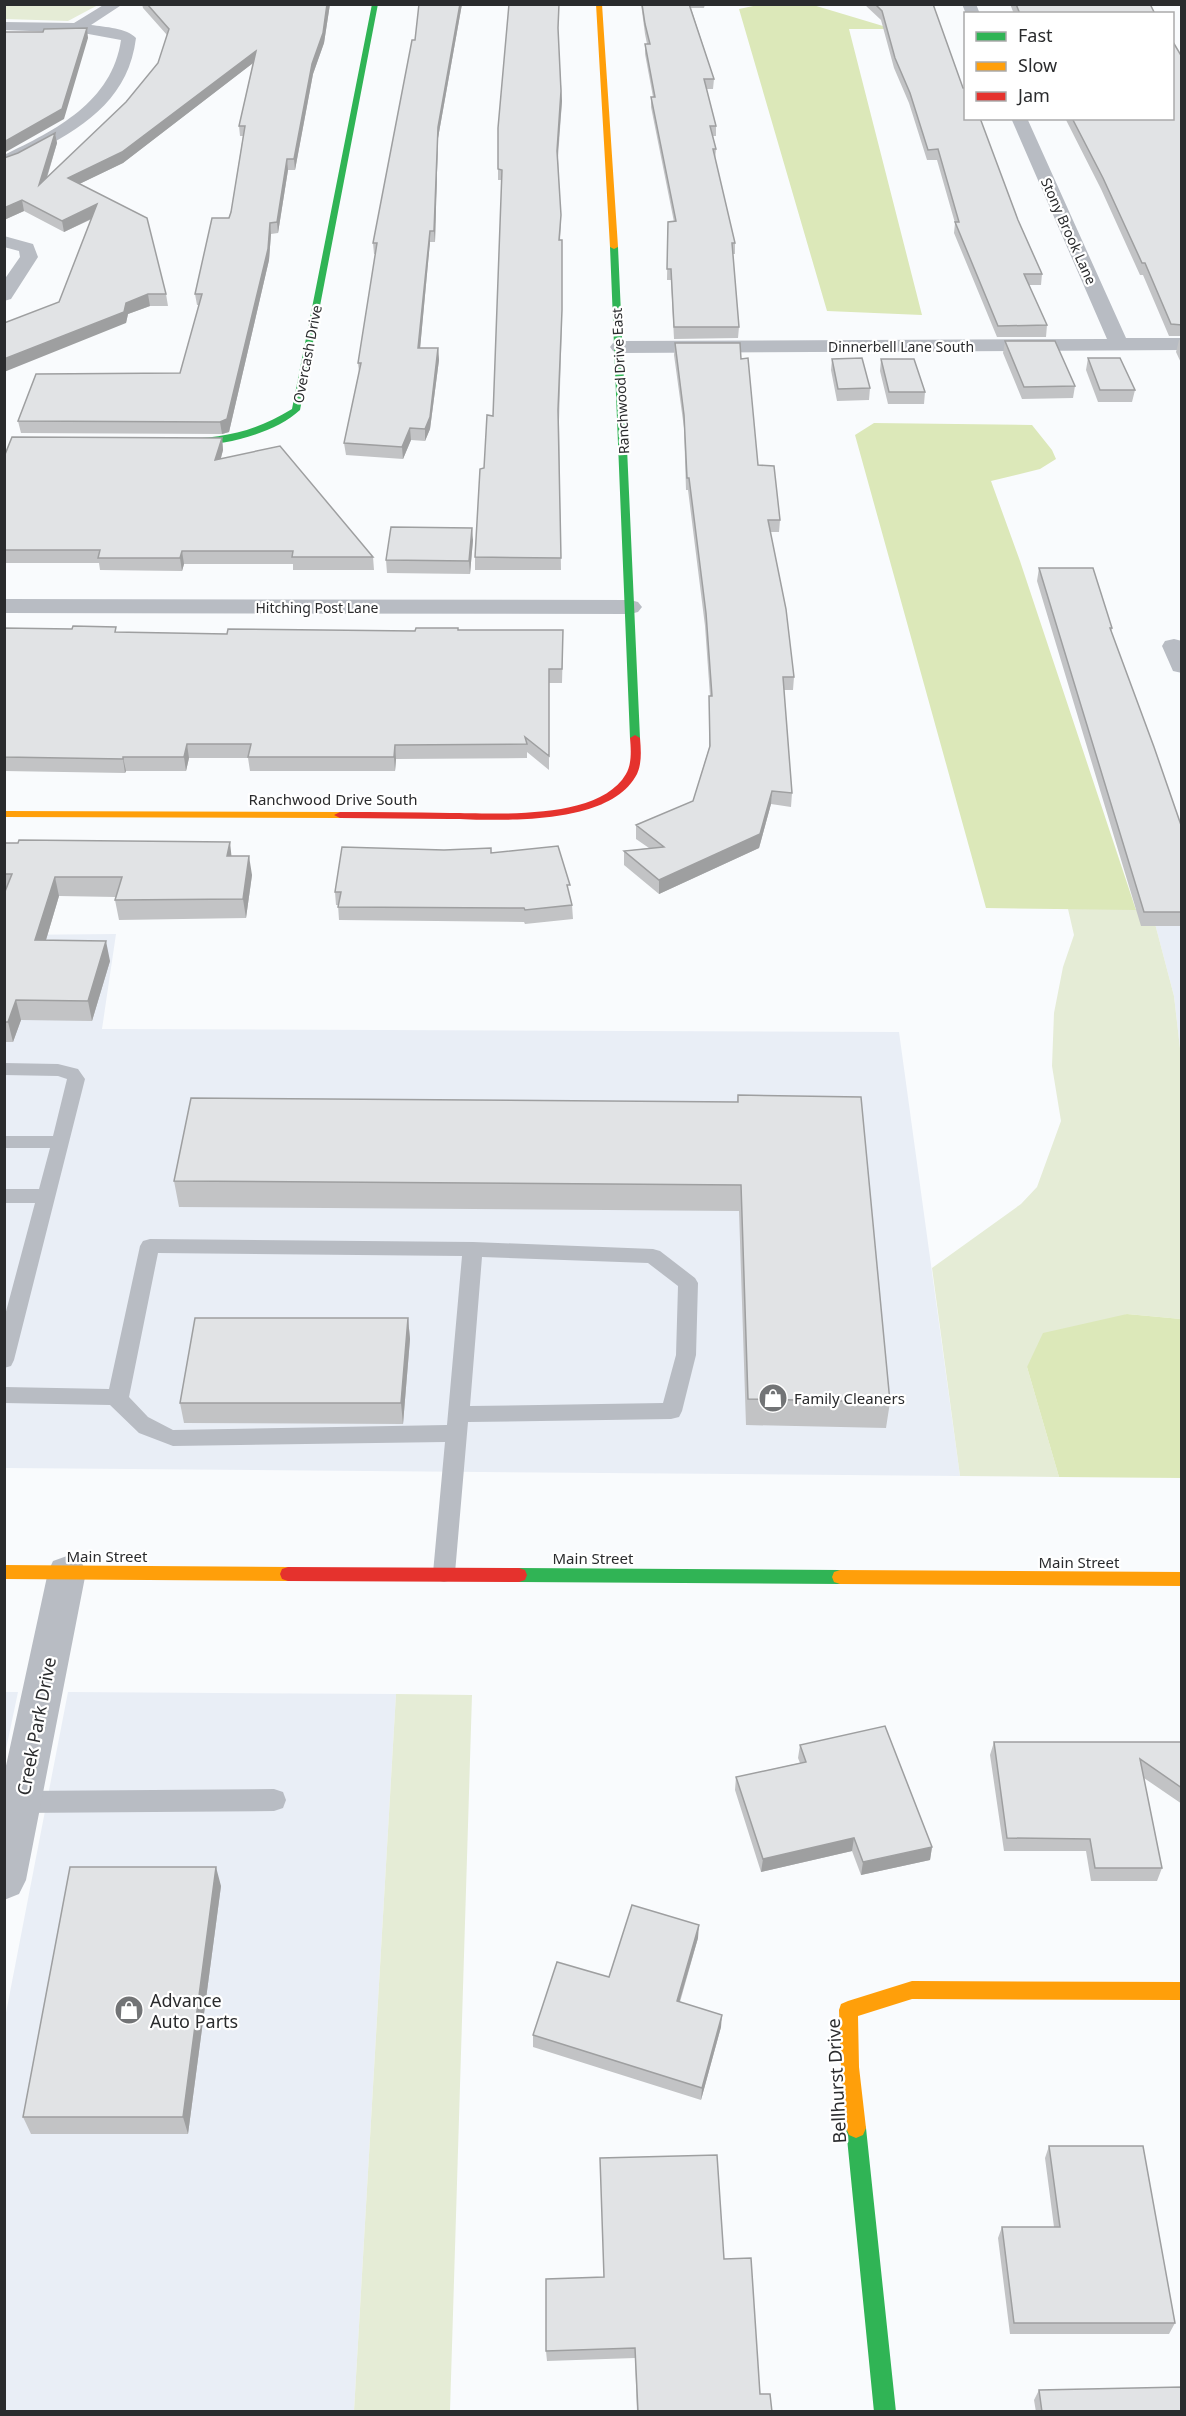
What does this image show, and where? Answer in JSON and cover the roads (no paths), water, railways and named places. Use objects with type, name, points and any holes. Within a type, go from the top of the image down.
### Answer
[{"type":"street","points":[[76,28],[116,4]]},
{"type":"street","name":"Overcash Drive","points":[[166,442],[224,442],[274,426],[296,410],[375,4]]},
{"type":"street","name":"Ranchwood Drive East","points":[[599,4],[620,347],[636,757]]},
{"type":"street","points":[[4,26],[76,28],[113,32],[129,38],[129,50],[123,69],[89,113],[47,141],[4,162]]},
{"type":"street","name":"Stony Brook Lane","points":[[1020,120],[1119,344]]},
{"type":"street","points":[[4,241],[27,248],[29,257],[4,295]]},
{"type":"street","name":"Dinnerbell Lane South","points":[[620,347],[1182,344]]},
{"type":"street","name":"Hitching Post Lane","points":[[4,606],[630,607]]},
{"type":"street","name":"Ranchwood Drive South","points":[[4,814],[526,816],[575,811],[604,798],[630,777],[636,757]]},
{"type":"street","name":"Main Street","points":[[4,1572],[1182,1579]]},
{"type":"street","name":"Creek Park Drive","points":[[4,1880],[12,1802],[67,1572]]},
{"type":"street","name":"Bellhurst Drive","points":[[885,2412],[850,2067],[848,2010],[912,1990],[1182,1991]]},
{"type":"lane","points":[[4,1069],[58,1070],[72,1073],[76,1079],[4,1360]]},
{"type":"lane","points":[[4,1142],[61,1142]]},
{"type":"lane","points":[[4,1196],[47,1196]]},
{"type":"lane","points":[[4,1395],[116,1397],[150,1431],[173,1438],[671,1411],[686,1356],[688,1283],[653,1256],[473,1249],[150,1246],[116,1397]]},
{"type":"lane","points":[[444,1573],[473,1249]]},
{"type":"lane","points":[[12,1802],[274,1800]]},
{"type":"place","name":"Family Cleaners","points":[[773,1398]]},
{"type":"place","name":"Advance Auto Parts","points":[[129,2010]]}]
